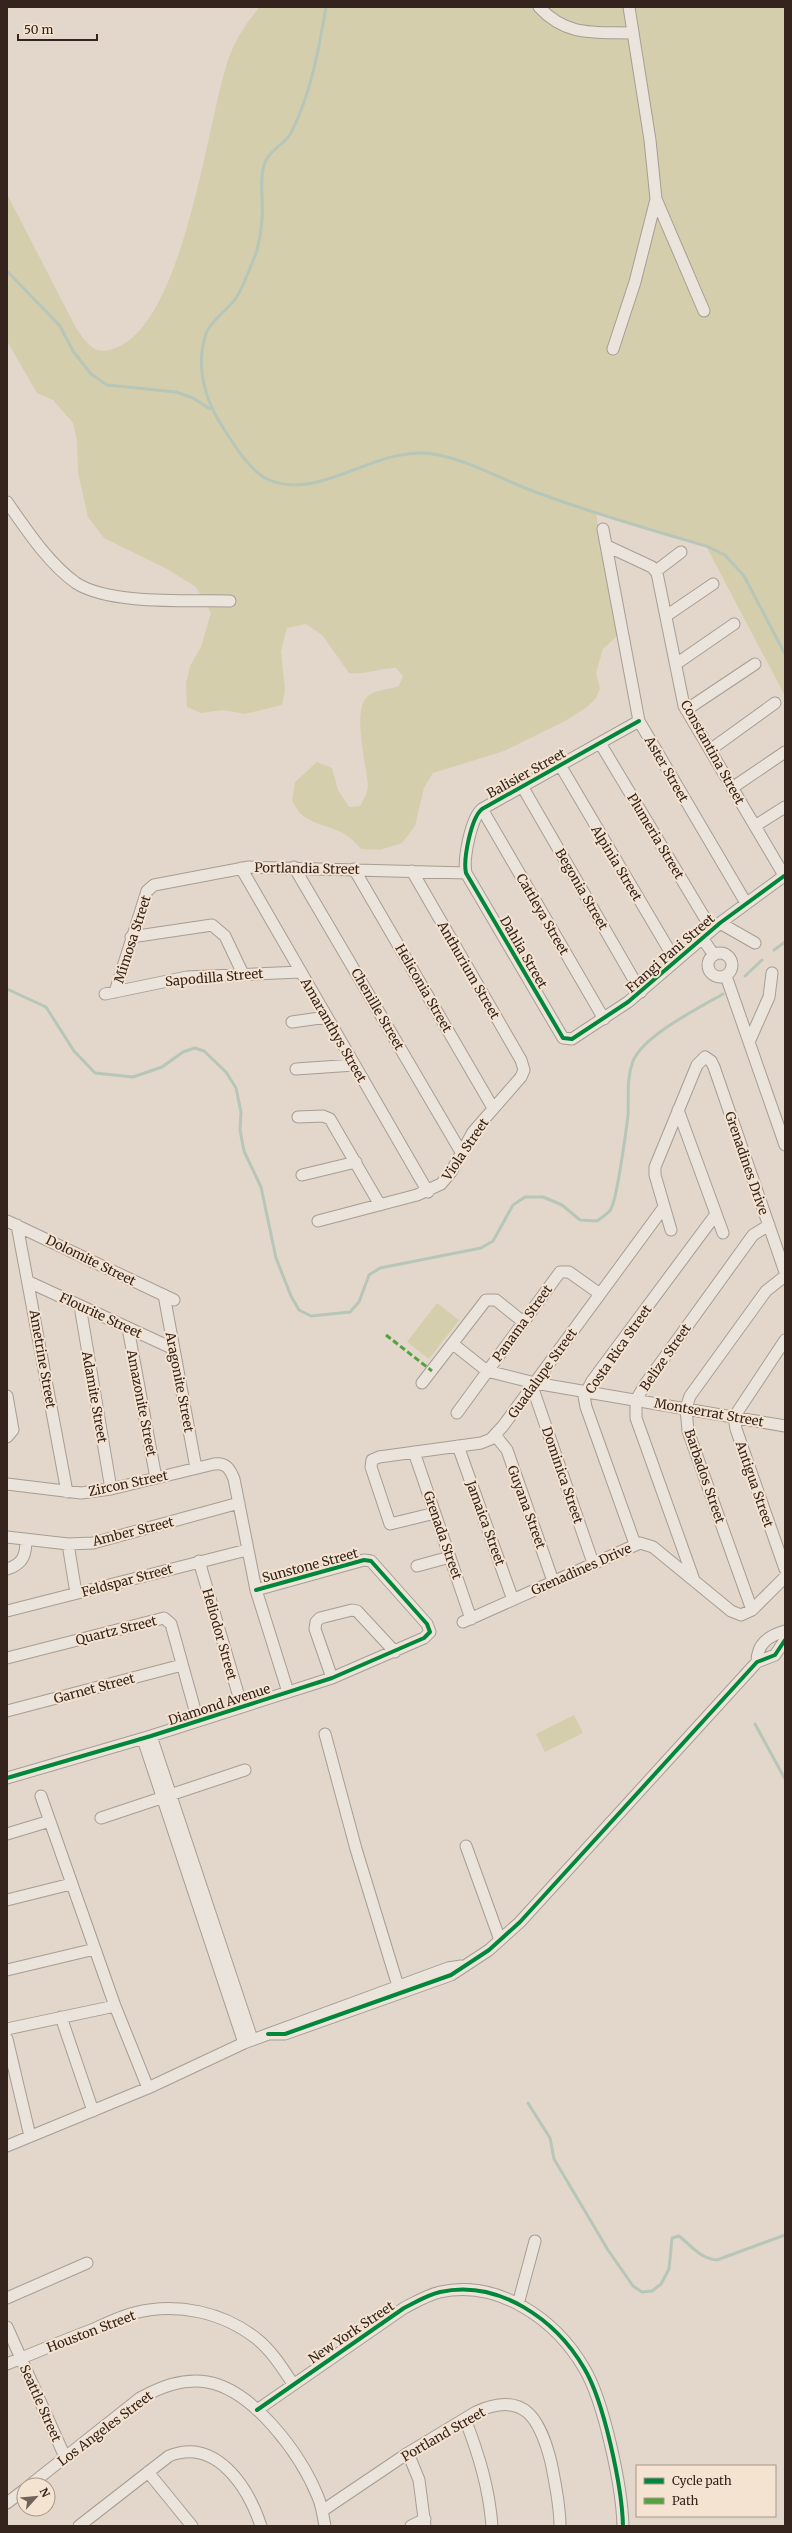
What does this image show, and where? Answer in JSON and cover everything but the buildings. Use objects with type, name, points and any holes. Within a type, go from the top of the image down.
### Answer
[{"type":"street","points":[[539,7],[559,25],[580,31],[632,33]]},
{"type":"street","points":[[629,7],[650,140],[656,199],[704,311]]},
{"type":"street","points":[[613,349],[635,282],[656,199]]},
{"type":"street","points":[[7,502],[48,555],[77,583],[94,591],[150,599],[230,601]]},
{"type":"street","name":"Aster Street","points":[[604,529],[639,721],[746,903]]},
{"type":"street","points":[[607,546],[656,571],[681,552]]},
{"type":"street","name":"Constantina Street","points":[[656,571],[686,710],[755,826],[781,863],[785,877]]},
{"type":"street","points":[[666,616],[713,584]]},
{"type":"street","points":[[676,664],[734,624]]},
{"type":"street","points":[[686,710],[755,664]]},
{"type":"street","points":[[710,750],[775,703]]},
{"type":"street","name":"Balisier Street","points":[[466,873],[465,860],[471,831],[475,816],[482,809],[639,721]]},
{"type":"street","name":"Plumeria Street","points":[[600,743],[716,926]]},
{"type":"street","points":[[732,788],[785,752]]},
{"type":"street","name":"Alpinia Street","points":[[560,765],[675,960]]},
{"type":"street","name":"Begonia Street","points":[[522,786],[641,992]]},
{"type":"street","points":[[755,826],[785,807]]},
{"type":"street","name":"Cattleya Street","points":[[482,809],[604,1018]]},
{"type":"street","name":"Portlandia Street","points":[[150,887],[241,868],[294,867],[466,873]]},
{"type":"street","name":"Chenille Street","points":[[294,867],[461,1152]]},
{"type":"street","name":"Amaranthys Street","points":[[241,868],[428,1192]]},
{"type":"street","name":"Heliconia Street","points":[[354,869],[494,1108]]},
{"type":"street","name":"Anthurium Street","points":[[412,871],[521,1060],[524,1070]]},
{"type":"street","name":"Dahlia Street","points":[[466,873],[558,1031],[566,1040]]},
{"type":"street","name":"Frangi Pani Street","points":[[566,1040],[572,1039],[641,992],[675,960],[716,926],[746,903],[785,877]]},
{"type":"street","name":"Mimosa Street","points":[[110,993],[147,891],[150,887]]},
{"type":"street","points":[[131,937],[212,925],[225,936],[243,974]]},
{"type":"street","points":[[716,926],[756,943]]},
{"type":"street","points":[[702,938],[714,955]]},
{"type":"street","points":[[722,953],[730,958],[732,966],[726,976],[718,978],[710,973],[708,961],[714,955],[722,953]]},
{"type":"street","name":"Sapodilla Street","points":[[110,993],[187,977],[301,972]]},
{"type":"street","points":[[749,1042],[769,996],[772,973]]},
{"type":"street","points":[[726,976],[785,1145]]},
{"type":"street","points":[[292,1022],[327,1017]]},
{"type":"street","name":"Grenadines Drive","points":[[678,1110],[697,1064],[705,1058],[711,1061],[785,1272]]},
{"type":"street","points":[[296,1069],[354,1065]]},
{"type":"street","name":"Viola Street","points":[[318,1221],[428,1192],[446,1179],[473,1132],[521,1077],[524,1070]]},
{"type":"street","points":[[671,1230],[654,1167],[678,1110]]},
{"type":"street","points":[[678,1110],[723,1233]]},
{"type":"street","points":[[298,1117],[327,1116],[356,1162],[380,1205]]},
{"type":"street","points":[[302,1175],[356,1162]]},
{"type":"street","name":"Guadalupe Street","points":[[435,1513],[390,1524],[371,1466],[372,1460],[379,1457],[481,1443],[495,1435],[534,1385],[664,1208]]},
{"type":"street","name":"Costa Rica Street","points":[[635,1544],[586,1407],[586,1391],[716,1214]]},
{"type":"street","name":"Ametrine Street","points":[[12,1223],[29,1282],[67,1492]]},
{"type":"street","name":"Dolomite Street","points":[[12,1223],[169,1298]]},
{"type":"street","name":"Belize Street","points":[[694,1580],[636,1418],[636,1400],[646,1382],[753,1235],[769,1225]]},
{"type":"street","name":"Panama Street","points":[[456,1413],[522,1321],[558,1275],[563,1271],[569,1272],[600,1294]]},
{"type":"street","points":[[686,1408],[695,1390],[766,1291],[785,1276]]},
{"type":"street","name":"Flourite Street","points":[[29,1282],[174,1349]]},
{"type":"street","name":"Aragonite Street","points":[[169,1298],[174,1349],[196,1468]]},
{"type":"street","points":[[422,1383],[453,1344],[483,1302],[490,1299],[496,1300],[522,1321]]},
{"type":"street","name":"Adamite Street","points":[[80,1306],[111,1488]]},
{"type":"street","name":"Amazonite Street","points":[[128,1328],[156,1478]]},
{"type":"street","points":[[734,1417],[785,1340]]},
{"type":"street","name":"Montserrat Street","points":[[453,1344],[487,1371],[534,1385],[586,1391],[785,1426]]},
{"type":"street","name":"Dominica Street","points":[[534,1385],[594,1563]]},
{"type":"street","points":[[7,1396],[12,1430],[8,1436]]},
{"type":"street","name":"Barbados Street","points":[[686,1408],[688,1431],[752,1610]]},
{"type":"street","name":"Antigua Street","points":[[734,1417],[736,1429],[785,1569]]},
{"type":"street","name":"Guyana Street","points":[[495,1435],[507,1450],[554,1582]]},
{"type":"street","name":"Jamaica Street","points":[[458,1446],[513,1600]]},
{"type":"street","name":"Grenada Street","points":[[414,1452],[450,1557],[467,1620]]},
{"type":"street","name":"Zircon Street","points":[[7,1484],[81,1493],[111,1488],[196,1468],[224,1464],[228,1467],[234,1479],[239,1503]]},
{"type":"street","points":[[239,1503],[256,1590],[288,1692]]},
{"type":"street","name":"Amber Street","points":[[7,1536],[68,1544],[105,1540],[239,1503]]},
{"type":"street","points":[[7,1569],[18,1564],[25,1556],[26,1539]]},
{"type":"street","points":[[68,1544],[76,1593]]},
{"type":"street","name":"Grenadines Drive","points":[[467,1620],[554,1582],[635,1544],[649,1545],[736,1613],[744,1615],[752,1610]]},
{"type":"street","name":"Feldspar Street","points":[[7,1611],[247,1550]]},
{"type":"street","points":[[417,1566],[450,1557]]},
{"type":"street","name":"Sunstone Street","points":[[256,1590],[364,1560],[371,1561],[427,1624],[430,1632]]},
{"type":"street","name":"Heliodor Street","points":[[199,1561],[242,1707]]},
{"type":"street","points":[[752,1610],[785,1577]]},
{"type":"street","points":[[332,1678],[315,1629],[316,1622],[320,1618],[352,1610],[357,1611],[395,1652]]},
{"type":"street","name":"Quartz Street","points":[[7,1658],[160,1618],[167,1619],[171,1624],[198,1721]]},
{"type":"street","points":[[757,1662],[762,1644],[770,1636],[785,1631]]},
{"type":"street","name":"Diamond Avenue","points":[[7,1778],[147,1738],[332,1678],[395,1652],[424,1638],[430,1632]]},
{"type":"street","points":[[268,2034],[285,2034],[385,2000],[451,1975],[500,1940],[590,1845],[757,1662],[774,1655],[785,1640]]},
{"type":"street","name":"Garnet Street","points":[[7,1711],[182,1665]]},
{"type":"street","points":[[325,1734],[356,1849],[398,1986]]},
{"type":"street","points":[[147,1738],[248,2041]]},
{"type":"street","points":[[101,1818],[245,1770]]},
{"type":"street","points":[[41,1796],[115,2006],[148,2088]]},
{"type":"street","points":[[7,1834],[50,1821]]},
{"type":"street","points":[[466,1846],[500,1940]]},
{"type":"street","points":[[7,1900],[71,1884]]},
{"type":"street","points":[[7,1970],[95,1949]]},
{"type":"street","points":[[7,2146],[148,2088],[248,2041],[448,1968],[464,1966]]},
{"type":"street","points":[[7,2029],[115,2006]]},
{"type":"street","points":[[61,2017],[93,2111]]},
{"type":"street","points":[[7,2039],[30,2136]]},
{"type":"street","points":[[518,2304],[535,2241]]},
{"type":"street","points":[[7,2298],[87,2263]]},
{"type":"street","name":"New York Street","points":[[256,2410],[404,2308],[439,2292],[470,2290],[495,2295],[518,2304],[542,2318],[562,2336],[585,2369],[601,2412],[612,2454],[621,2500],[623,2526]]},
{"type":"street","name":"Houston Street","points":[[7,2364],[133,2313],[157,2309],[179,2310],[208,2313],[232,2323],[258,2340],[280,2364],[293,2384]]},
{"type":"street","name":"Seattle Street","points":[[7,2327],[65,2457]]},
{"type":"street","name":"Los Angeles Street","points":[[40,2477],[140,2398],[159,2388],[177,2383],[208,2382],[224,2388],[267,2419],[295,2455],[318,2497],[325,2526]]},
{"type":"street","name":"Portland Street","points":[[322,2511],[408,2453],[465,2419],[487,2407],[508,2404],[528,2411],[545,2436],[554,2478],[560,2526]]},
{"type":"street","points":[[465,2419],[480,2459],[490,2498],[492,2526]]},
{"type":"street","points":[[79,2526],[169,2456],[182,2451],[204,2452],[216,2458],[225,2466],[246,2494],[261,2526]]},
{"type":"street","points":[[408,2453],[419,2480],[425,2523],[411,2526]]},
{"type":"street","points":[[148,2472],[186,2524]]},
{"type":"shaded area","points":[[260,7],[785,7],[785,696],[706,546],[596,513],[618,635],[603,649],[596,673],[600,688],[596,698],[587,707],[565,721],[504,751],[433,773],[424,788],[415,826],[402,843],[380,850],[361,849],[346,835],[308,819],[297,810],[292,801],[295,782],[317,762],[332,768],[338,790],[349,807],[360,806],[368,788],[360,725],[363,703],[372,693],[399,686],[403,676],[396,668],[361,673],[349,673],[323,636],[306,624],[287,628],[281,651],[285,690],[282,705],[245,714],[223,710],[201,713],[187,707],[186,684],[190,666],[201,647],[211,613],[196,587],[167,569],[104,538],[88,517],[78,472],[77,440],[73,423],[53,400],[37,393],[7,341],[7,194],[81,335],[90,346],[100,351],[106,351],[122,345],[143,326],[161,297],[176,260],[189,220],[228,61],[239,36]]},
{"type":"shaded area","points":[[437,1303],[459,1320],[429,1359],[407,1342]]},
{"type":"shaded area","points":[[574,1715],[583,1733],[545,1752],[536,1734]]},
{"type":"waterway","points":[[326,7],[314,70],[299,116],[290,135],[272,152],[266,160],[262,174],[262,219],[260,239],[256,254],[239,294],[210,326],[202,349],[202,372],[207,395],[216,416],[236,448],[254,470],[267,479],[287,485],[308,484],[329,479],[394,456],[416,453],[439,455],[452,458],[528,489],[623,522],[706,546],[725,555],[744,576],[785,654]]},
{"type":"waterway","points":[[7,271],[60,326],[73,351],[91,374],[107,385],[176,392],[193,398],[210,409]]},
{"type":"waterway","points":[[774,950],[785,942]]},
{"type":"waterway","points":[[745,976],[762,960]]},
{"type":"waterway","points":[[7,989],[46,1007],[74,1051],[95,1073],[133,1077],[162,1067],[183,1052],[195,1048],[204,1051],[226,1072],[236,1088],[241,1112],[240,1130],[244,1151],[261,1187],[276,1258],[291,1296],[299,1310],[311,1316],[350,1312],[359,1302],[369,1275],[380,1268],[481,1248],[493,1241],[513,1205],[525,1197],[543,1197],[562,1205],[580,1220],[597,1221],[608,1213],[613,1202],[623,1149],[628,1116],[629,1075],[633,1061],[639,1051],[660,1032],[687,1014],[723,994]]},
{"type":"waterway","points":[[755,1724],[785,1779]]},
{"type":"waterway","points":[[528,2103],[550,2138],[554,2159],[608,2250],[633,2286],[642,2292],[652,2291],[661,2284],[669,2269],[672,2238],[679,2236],[700,2254],[717,2260],[785,2235]]},
{"type":"marked path","points":[[386,1335],[432,1371]]},
{"type":"cycle path","points":[[639,721],[482,809],[474,821],[471,830],[467,849],[465,867],[466,873],[563,1038],[572,1039],[628,1002],[720,923],[784,876]]},
{"type":"cycle path","points":[[7,1778],[151,1736],[332,1678],[424,1638],[430,1632],[427,1624],[371,1561],[364,1560],[256,1590]]},
{"type":"cycle path","points":[[268,2034],[285,2034],[451,1975],[489,1950],[520,1922],[757,1662],[775,1655],[785,1640]]},
{"type":"cycle path","points":[[257,2410],[404,2308],[426,2297],[440,2292],[462,2290],[483,2292],[504,2298],[524,2307],[542,2319],[572,2350],[584,2368],[598,2401],[611,2445],[622,2509],[623,2526]]}]
